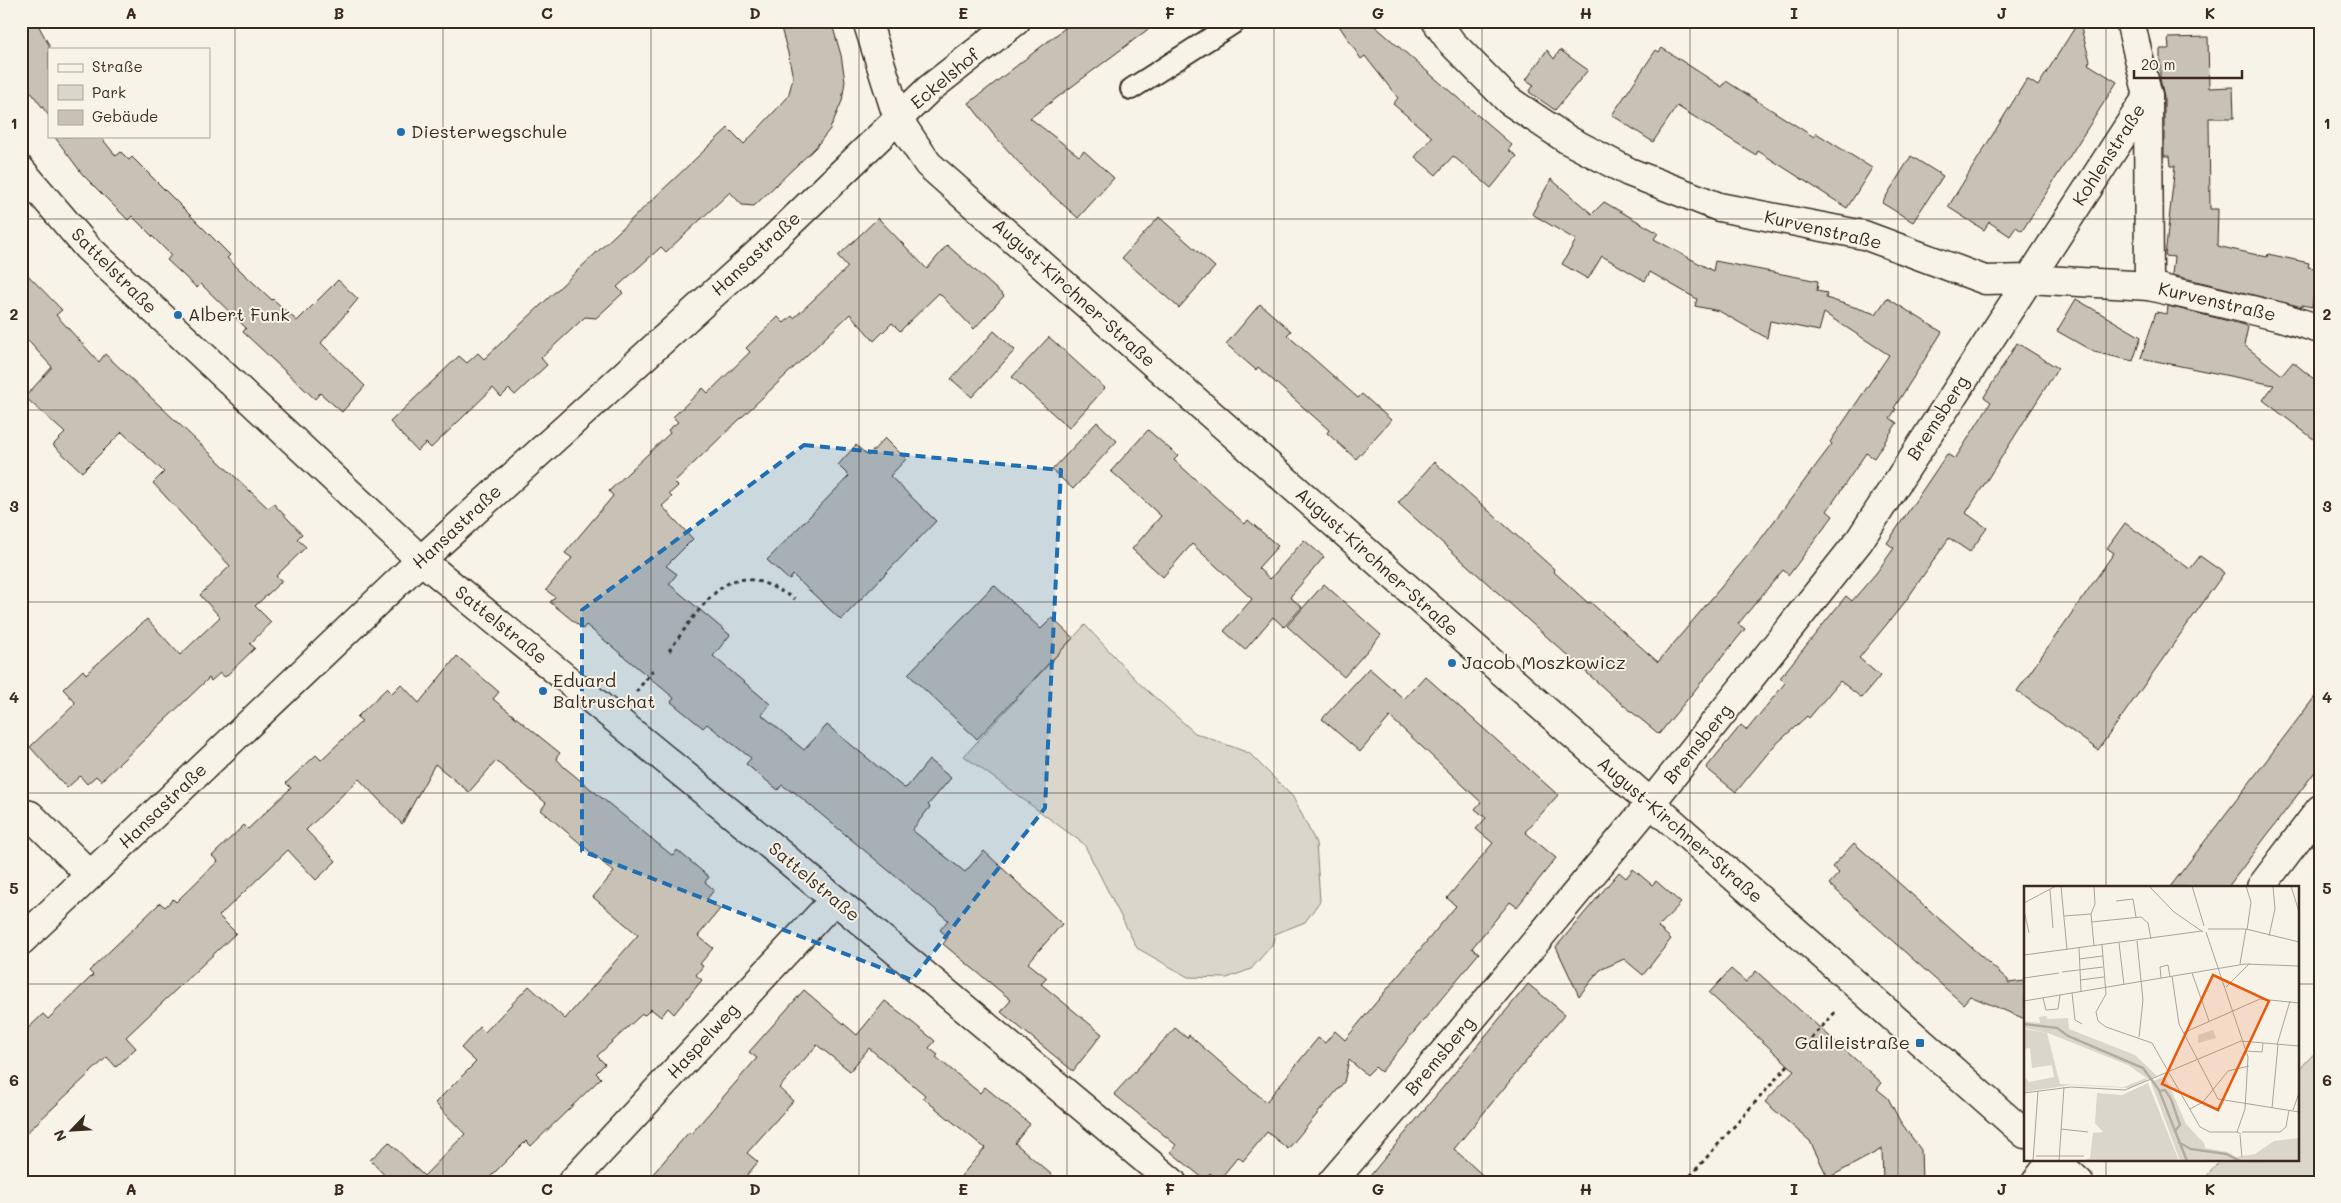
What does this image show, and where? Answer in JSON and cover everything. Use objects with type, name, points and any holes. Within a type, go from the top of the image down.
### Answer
[{"type":"street","name":"August-Kirchner-Straße","points":[[867,21],[898,119],[928,164],[2024,1133]]},
{"type":"street","name":"Eckelshof","points":[[898,119],[929,89],[1016,21]]},
{"type":"street","name":"Kurvenstraße","points":[[1436,21],[1451,42],[1508,100],[1568,140],[1628,172],[1719,207],[1864,235],[1985,280],[2028,279],[2149,286],[2281,317],[2320,329]]},
{"type":"street","name":"Kohlenstraße","points":[[2028,279],[2148,96],[2130,21]]},
{"type":"street","points":[[2148,96],[2149,286]]},
{"type":"street","name":"Hansastraße","points":[[21,941],[421,560],[767,245],[898,119]]},
{"type":"street","name":"Sattelstraße","points":[[21,170],[87,247],[421,560],[750,828],[1172,1182]]},
{"type":"street","name":"Bremsberg","points":[[1332,1182],[1460,1033],[1650,804],[1860,541],[2028,279]]},
{"type":"street","points":[[2262,886],[2320,809]]},
{"type":"street","points":[[21,813],[30,815],[90,875]]},
{"type":"street","name":"Haspelweg","points":[[572,1182],[834,900]]},
{"type":"street","points":[[2036,1182],[2052,1160]]},
{"type":"street","points":[[2054,1160],[2079,1182]]},
{"type":"lane","points":[[1131,89],[1237,21]]},
{"type":"path","points":[[669,651],[713,595],[726,584],[738,580],[752,581],[772,587],[795,599]]},
{"type":"path","points":[[1811,1039],[1858,987]]},
{"type":"path","points":[[1685,1182],[1788,1065]]},
{"type":"highlighted area","points":[[804,445],[1061,470],[1045,808],[912,980],[582,851],[582,610]]},
{"type":"green space","points":[[1085,625],[1141,685],[1195,733],[1249,753],[1293,797],[1316,843],[1320,901],[1305,922],[1275,934],[1272,945],[1251,969],[1227,978],[1188,977],[1137,948],[1084,844],[964,756]]},
{"type":"green space","points":[[2320,1047],[2320,1182],[2202,1182],[2220,1160],[2298,1160],[2298,1071]]},
{"type":"building","points":[[21,21],[36,21],[49,45],[48,115],[21,79]]},
{"type":"building","points":[[779,21],[831,21],[841,55],[845,81],[842,101],[830,129],[815,148],[754,206],[742,205],[730,192],[666,252],[661,247],[617,287],[623,293],[596,318],[585,317],[541,358],[547,365],[515,395],[509,389],[501,397],[493,388],[431,448],[426,443],[417,451],[390,422],[459,356],[467,363],[478,353],[484,359],[728,128],[744,144],[788,97],[793,78]]},
{"type":"building","points":[[1074,21],[1159,21],[1030,118],[1079,156],[1084,151],[1114,178],[1078,218],[1032,177],[993,134],[969,103]]},
{"type":"building","points":[[1336,21],[1369,21],[1512,145],[1508,150],[1517,156],[1491,188],[1453,156],[1436,175],[1415,157],[1432,137],[1393,104],[1398,98],[1365,56],[1361,59]]},
{"type":"building","points":[[2079,21],[2090,61],[2088,64],[2117,82],[2022,231],[2016,227],[2010,236],[1989,222],[1984,230],[1948,207],[2027,79],[2038,86]]},
{"type":"building","points":[[2208,37],[2209,88],[2233,87],[2234,118],[2209,118],[2210,209],[2218,209],[2217,246],[2267,257],[2268,254],[2309,263],[2308,267],[2320,269],[2320,300],[2313,299],[2312,307],[2302,305],[2302,307],[2172,275],[2174,257],[2165,256],[2175,166],[2171,166],[2170,156],[2164,156],[2164,96],[2160,79],[2160,49],[2169,49],[2168,38]]},
{"type":"building","points":[[1662,48],[1722,87],[1726,81],[1814,137],[1816,133],[1872,168],[1847,208],[1758,151],[1756,155],[1677,106],[1653,142],[1612,115],[1656,50],[1659,52]]},
{"type":"building","points":[[1547,50],[1554,59],[1560,50],[1588,70],[1555,110],[1529,92],[1534,85],[1526,80]]},
{"type":"building","points":[[55,138],[102,138],[116,156],[121,152],[129,160],[132,157],[230,255],[227,258],[297,321],[338,280],[358,299],[321,343],[365,386],[342,412],[320,393],[315,399],[243,332],[246,328],[201,284],[197,288],[167,260],[171,255],[132,216],[128,220],[83,175]]},
{"type":"building","points":[[1911,156],[1943,176],[1913,222],[1882,203]]},
{"type":"building","points":[[1551,179],[1592,214],[1604,202],[1658,233],[1654,239],[1713,271],[1715,261],[1818,281],[1817,291],[1827,293],[1826,298],[1876,314],[1887,298],[1942,332],[1894,408],[1896,409],[1890,418],[1897,423],[1874,458],[1866,453],[1827,511],[1833,516],[1789,575],[1783,570],[1738,624],[1745,629],[1659,734],[1616,699],[1398,503],[1434,462],[1554,569],[1553,571],[1588,603],[1590,602],[1658,662],[1754,548],[1832,444],[1830,442],[1889,355],[1824,313],[1819,331],[1770,321],[1767,338],[1719,311],[1695,306],[1697,299],[1650,272],[1645,281],[1602,256],[1588,279],[1562,264],[1576,240],[1532,214]]},
{"type":"building","points":[[1159,217],[1215,267],[1179,308],[1122,258]]},
{"type":"building","points":[[878,218],[927,269],[947,245],[1004,296],[974,329],[939,293],[900,331],[892,323],[874,341],[850,314],[674,482],[678,486],[669,494],[672,497],[662,506],[693,539],[666,566],[677,574],[669,584],[730,635],[713,656],[770,704],[762,715],[804,750],[827,725],[904,788],[907,787],[929,760],[951,778],[928,805],[930,807],[912,830],[965,872],[984,851],[1062,924],[1028,963],[1047,978],[1041,984],[1102,1034],[1073,1071],[1001,1012],[1011,1000],[943,944],[948,937],[940,930],[948,920],[793,791],[782,785],[778,790],[746,764],[751,758],[707,724],[703,728],[671,702],[674,698],[586,625],[583,629],[550,602],[555,597],[546,590],[572,558],[565,553],[613,496],[609,491],[670,433],[668,430],[678,422],[673,417],[703,388],[708,393],[750,352],[746,348],[778,317],[784,323],[792,316],[794,318],[848,267],[838,256]]},
{"type":"building","points":[[21,268],[62,310],[56,315],[99,362],[105,354],[268,508],[274,504],[302,534],[297,539],[306,547],[276,576],[282,581],[255,606],[271,622],[250,644],[255,648],[225,677],[220,673],[211,681],[209,678],[101,781],[96,776],[87,784],[80,776],[67,788],[30,747],[74,705],[75,702],[63,689],[83,670],[86,674],[147,619],[180,655],[220,617],[200,595],[230,566],[153,483],[164,472],[122,432],[82,472],[53,445],[65,433],[25,397],[52,367],[21,333]]},
{"type":"building","points":[[2076,299],[2141,337],[2133,361],[2094,352],[2057,331]]},
{"type":"building","points":[[1260,304],[1291,331],[1287,335],[1358,398],[1362,394],[1391,420],[1356,459],[1327,433],[1329,430],[1258,367],[1256,370],[1226,344]]},
{"type":"building","points":[[2168,306],[2245,325],[2248,327],[2244,345],[2282,375],[2293,362],[2320,384],[2320,444],[2263,400],[2274,385],[2141,358],[2156,312],[2167,314]]},
{"type":"building","points":[[994,331],[1015,350],[972,397],[951,379]]},
{"type":"building","points":[[1049,337],[1105,388],[1069,428],[1012,377]]},
{"type":"building","points":[[2017,343],[2058,368],[1966,513],[1987,528],[1970,552],[1949,538],[1905,602],[1859,658],[1880,676],[1862,698],[1840,681],[1809,718],[1807,716],[1773,747],[1736,792],[1706,768],[1741,725],[1747,730],[1785,683],[1780,678],[1846,596],[1852,601],[1877,572],[1894,548],[1887,543],[1947,454],[1955,459],[1991,402],[1984,397]]},
{"type":"building","points":[[1097,422],[1117,441],[1073,489],[1052,470]]},
{"type":"building","points":[[1148,430],[1178,456],[1174,460],[1245,524],[1248,520],[1278,546],[1258,568],[1270,579],[1304,540],[1324,557],[1290,597],[1302,607],[1284,627],[1273,617],[1245,650],[1224,631],[1252,599],[1192,544],[1163,577],[1132,549],[1161,516],[1111,471]]},
{"type":"building","points":[[885,438],[906,459],[890,476],[936,521],[841,620],[793,575],[789,580],[767,560],[849,476],[838,465],[856,445],[868,456]]},
{"type":"building","points":[[2125,523],[2190,569],[2200,556],[2224,573],[2098,750],[2017,691],[2114,553],[2107,548]]},
{"type":"building","points":[[1324,584],[1381,635],[1344,677],[1287,626]]},
{"type":"building","points":[[994,585],[1041,629],[1052,618],[1073,638],[977,739],[908,674]]},
{"type":"building","points":[[457,656],[499,692],[493,699],[560,753],[556,758],[564,767],[673,856],[677,850],[709,877],[705,882],[714,890],[707,899],[720,909],[698,936],[713,948],[700,964],[703,966],[696,975],[702,980],[674,1014],[668,1008],[661,1017],[651,1009],[645,1015],[642,1014],[597,1056],[605,1064],[596,1073],[601,1078],[531,1146],[526,1141],[485,1182],[391,1182],[370,1160],[389,1142],[424,1176],[465,1134],[435,1103],[476,1062],[461,1048],[480,1027],[485,1032],[529,986],[565,1019],[638,935],[593,897],[614,872],[541,810],[546,803],[496,761],[469,792],[435,764],[402,824],[359,779],[306,830],[336,861],[316,880],[288,850],[219,916],[236,933],[126,1037],[136,1048],[116,1067],[107,1057],[21,1138],[21,1035],[43,1014],[48,1019],[93,975],[89,971],[160,903],[165,907],[173,899],[176,902],[218,861],[212,856],[244,825],[248,829],[291,788],[286,783],[316,755],[321,760],[362,721],[357,717],[387,688],[392,693],[401,684],[419,703]]},
{"type":"building","points":[[1369,668],[1404,699],[1425,676],[1558,795],[1525,832],[1556,858],[1517,907],[1510,902],[1472,948],[1479,953],[1381,1072],[1375,1067],[1367,1075],[1349,1060],[1344,1082],[1288,1149],[1267,1132],[1243,1161],[1238,1157],[1219,1180],[1210,1173],[1205,1180],[1171,1152],[1176,1145],[1114,1094],[1175,1028],[1187,1038],[1189,1035],[1266,1102],[1318,1038],[1325,1043],[1335,1031],[1345,1040],[1456,906],[1447,898],[1493,843],[1476,829],[1486,818],[1475,809],[1481,802],[1390,717],[1360,752],[1322,719]]},
{"type":"building","points":[[2320,690],[2320,765],[2229,886],[2171,886]]},
{"type":"building","points":[[1854,843],[2008,980],[2008,983],[2024,981],[2024,1019],[1970,996],[1963,1004],[1829,884],[1839,873],[1832,867]]},
{"type":"building","points":[[1633,869],[1652,885],[1656,881],[1681,903],[1658,927],[1671,939],[1643,975],[1624,959],[1600,970],[1579,996],[1556,947],[1619,872],[1626,878]]},
{"type":"building","points":[[1731,969],[1746,982],[1756,971],[1882,1083],[1877,1089],[1888,1098],[1900,1121],[1921,1150],[1922,1182],[1883,1182],[1882,1149],[1828,1178],[1810,1141],[1765,1102],[1794,1070],[1709,993]]},
{"type":"building","points":[[1528,984],[1565,1014],[1454,1149],[1490,1182],[1365,1182]]},
{"type":"building","points":[[804,990],[857,1035],[885,1001],[935,1041],[929,1048],[938,1055],[936,1057],[980,1093],[985,1087],[1030,1124],[1015,1143],[1060,1182],[956,1182],[985,1148],[923,1098],[925,1095],[869,1048],[850,1071],[817,1045],[779,1088],[793,1101],[747,1153],[758,1162],[741,1182],[646,1182],[689,1132],[691,1134],[757,1058],[749,1052]]},
{"type":"place","name":"Diesterwegschule","points":[[401,132]]},
{"type":"place","name":"Albert Funk","points":[[178,315]]},
{"type":"place","name":"Jacob Moszkowicz","points":[[1452,663]]},
{"type":"place","name":"Eduard Baltruschat","points":[[543,691]]},
{"type":"place","name":"Galileistraße","points":[[1920,1043]]}]
